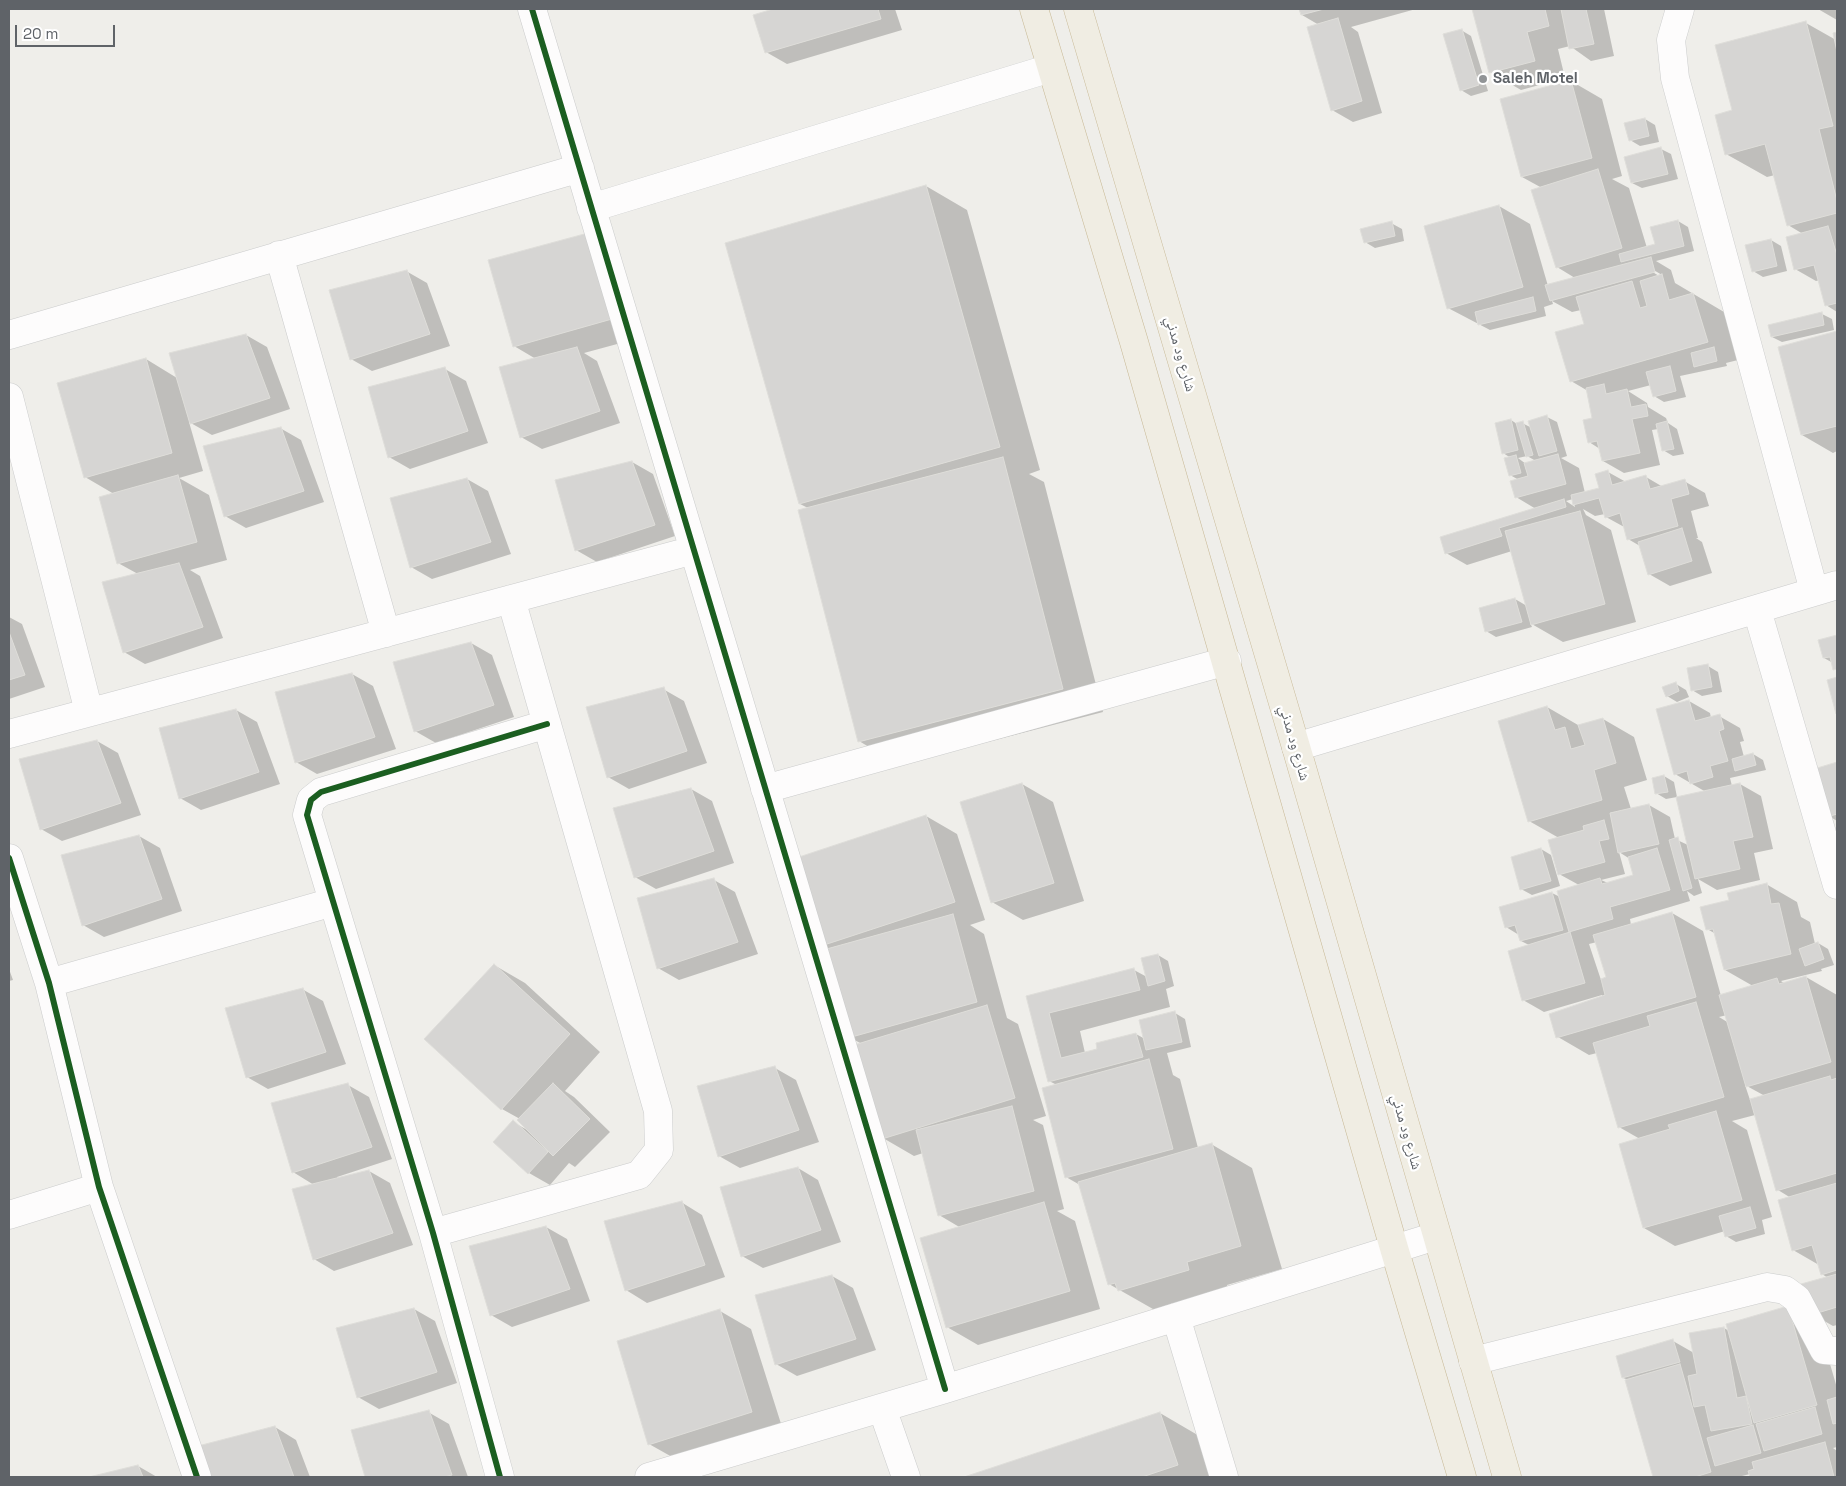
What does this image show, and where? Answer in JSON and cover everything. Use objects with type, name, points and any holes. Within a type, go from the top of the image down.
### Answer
[{"type":"highway","points":[[1034,9],[1226,661],[1394,1248],[1462,1477]]},
{"type":"highway","name":"شارع ود مدني","points":[[1078,9],[1296,747],[1507,1477]]},
{"type":"street","points":[[532,9],[945,1389]]},
{"type":"street","points":[[1296,747],[1758,610],[1826,588],[1676,78],[1671,40],[1680,9]]},
{"type":"street","points":[[591,208],[1051,68]]},
{"type":"street","points":[[9,335],[580,168]]},
{"type":"street","points":[[279,255],[386,633]]},
{"type":"street","points":[[9,397],[89,712]]},
{"type":"street","points":[[9,734],[694,550]]},
{"type":"street","points":[[434,1233],[639,1175],[659,1150],[658,1111],[511,599]]},
{"type":"street","points":[[1758,610],[1837,885]]},
{"type":"street","points":[[765,789],[1226,661]]},
{"type":"street","points":[[500,1477],[434,1233],[307,815],[311,800],[321,792],[547,724]]},
{"type":"street","points":[[9,858],[49,983],[99,1187],[197,1477]]},
{"type":"street","points":[[49,983],[333,902]]},
{"type":"street","points":[[9,1215],[99,1187]]},
{"type":"street","points":[[649,1477],[945,1389],[1436,1236]]},
{"type":"street","points":[[1473,1361],[1767,1287],[1785,1290],[1798,1299],[1824,1350],[1837,1351]]},
{"type":"street","points":[[1176,1317],[1224,1477]]},
{"type":"street","points":[[882,1408],[906,1477]]},
{"type":"building","points":[[773,9],[878,9],[881,19],[765,53],[753,15]]},
{"type":"building","points":[[1299,9],[1324,9],[1301,15]]},
{"type":"building","points":[[1472,9],[1545,9],[1549,26],[1527,32],[1535,61],[1489,73]]},
{"type":"building","points":[[1561,9],[1586,9],[1594,44],[1569,49]]},
{"type":"building","points":[[1338,18],[1362,101],[1331,111],[1307,27]]},
{"type":"building","points":[[1806,21],[1833,126],[1819,129],[1837,201],[1837,213],[1787,226],[1765,144],[1725,155],[1715,115],[1732,110],[1715,45]]},
{"type":"building","points":[[1462,29],[1479,85],[1460,91],[1443,34]]},
{"type":"building","points":[[1837,32],[1837,52],[1833,33]]},
{"type":"building","points":[[1571,80],[1592,158],[1521,177],[1500,99]]},
{"type":"building","points":[[1645,118],[1649,136],[1629,141],[1624,123]]},
{"type":"building","points":[[1661,147],[1668,174],[1631,183],[1624,157]]},
{"type":"building","points":[[1598,169],[1622,248],[1556,268],[1531,190]]},
{"type":"building","points":[[926,185],[1000,447],[799,504],[725,243]]},
{"type":"building","points":[[1499,205],[1523,287],[1447,309],[1424,226]]},
{"type":"building","points":[[1678,220],[1684,246],[1621,262],[1619,254],[1655,244],[1650,227]]},
{"type":"building","points":[[1392,221],[1395,236],[1364,243],[1360,229]]},
{"type":"building","points":[[1828,226],[1837,255],[1837,303],[1825,306],[1814,265],[1794,270],[1786,237]]},
{"type":"building","points":[[588,233],[612,319],[513,347],[488,260]]},
{"type":"building","points":[[1771,239],[1777,266],[1752,272],[1745,245]]},
{"type":"building","points":[[1651,257],[1655,272],[1550,301],[1545,285]]},
{"type":"building","points":[[407,270],[430,334],[350,360],[329,290]]},
{"type":"building","points":[[1662,274],[1669,300],[1693,293],[1708,342],[1570,382],[1555,332],[1584,324],[1576,297],[1632,281],[1640,308],[1647,306],[1640,281]]},
{"type":"building","points":[[1533,297],[1536,311],[1478,325],[1475,312]]},
{"type":"building","points":[[1822,312],[1824,325],[1771,337],[1768,325]]},
{"type":"building","points":[[1837,331],[1837,426],[1801,435],[1778,347]]},
{"type":"building","points":[[246,334],[270,398],[190,424],[169,353]]},
{"type":"building","points":[[577,347],[600,411],[520,438],[499,367]]},
{"type":"building","points":[[1714,347],[1717,361],[1694,367],[1691,353]]},
{"type":"building","points":[[146,358],[172,453],[84,478],[57,383]]},
{"type":"building","points":[[1670,366],[1676,391],[1653,397],[1646,372]]},
{"type":"building","points":[[445,367],[468,431],[388,458],[368,387]]},
{"type":"building","points":[[1604,384],[1606,394],[1627,389],[1631,407],[1646,404],[1648,416],[1632,419],[1640,453],[1602,461],[1597,441],[1588,443],[1583,420],[1592,418],[1586,388]]},
{"type":"building","points":[[1547,415],[1557,451],[1539,456],[1528,421]]},
{"type":"building","points":[[1511,419],[1518,450],[1502,454],[1495,423]]},
{"type":"building","points":[[1523,421],[1533,455],[1526,457],[1516,423]]},
{"type":"building","points":[[1667,421],[1674,449],[1662,451],[1656,424]]},
{"type":"building","points":[[281,427],[304,491],[224,517],[203,446]]},
{"type":"building","points":[[1558,454],[1566,484],[1515,498],[1510,481],[1528,476],[1524,463]]},
{"type":"building","points":[[1516,455],[1521,473],[1509,476],[1504,458]]},
{"type":"building","points":[[1003,457],[1063,689],[858,742],[798,510]]},
{"type":"building","points":[[632,461],[655,525],[575,551],[555,480]]},
{"type":"building","points":[[1608,470],[1612,485],[1646,475],[1650,489],[1685,479],[1689,494],[1671,499],[1678,526],[1627,540],[1620,513],[1605,518],[1599,498],[1573,505],[1571,495],[1599,488],[1595,474]]},
{"type":"building","points":[[178,475],[197,542],[117,564],[99,497]]},
{"type":"building","points":[[467,478],[491,542],[410,568],[390,498]]},
{"type":"building","points":[[1564,499],[1566,507],[1499,528],[1502,536],[1445,554],[1440,537]]},
{"type":"building","points":[[1580,511],[1605,604],[1531,625],[1505,531]]},
{"type":"building","points":[[1682,528],[1692,561],[1648,575],[1638,542]]},
{"type":"building","points":[[179,563],[203,627],[123,653],[102,582]]},
{"type":"building","points":[[1515,598],[1522,622],[1485,632],[1479,608]]},
{"type":"building","points":[[9,632],[25,675],[9,680]]},
{"type":"building","points":[[1837,635],[1837,669],[1833,670],[1830,657],[1823,658],[1818,640]]},
{"type":"building","points":[[471,642],[494,705],[414,732],[393,662]]},
{"type":"building","points":[[1708,664],[1712,687],[1691,691],[1687,668]]},
{"type":"building","points":[[352,673],[375,737],[295,763],[275,692]]},
{"type":"building","points":[[1837,677],[1837,713],[1836,714],[1827,680]]},
{"type":"building","points":[[1676,682],[1679,691],[1666,697],[1662,687]]},
{"type":"building","points":[[664,687],[687,751],[607,778],[586,707]]},
{"type":"building","points":[[1689,700],[1695,721],[1720,714],[1724,729],[1719,731],[1728,761],[1710,766],[1713,777],[1690,784],[1687,771],[1674,775],[1656,709]]},
{"type":"building","points":[[1547,706],[1555,730],[1565,727],[1571,749],[1585,745],[1578,725],[1603,718],[1616,763],[1594,770],[1602,800],[1528,822],[1498,721]]},
{"type":"building","points":[[236,709],[259,772],[179,799],[159,728]]},
{"type":"building","points":[[97,740],[121,803],[40,830],[19,759]]},
{"type":"building","points":[[1753,753],[1756,765],[1735,771],[1732,759]]},
{"type":"building","points":[[1837,762],[1837,814],[1827,817],[1814,769]]},
{"type":"building","points":[[1664,775],[1668,792],[1655,794],[1652,778]]},
{"type":"building","points":[[1022,783],[1054,883],[991,903],[960,802]]},
{"type":"building","points":[[1740,783],[1753,837],[1733,841],[1740,869],[1695,879],[1676,797]]},
{"type":"building","points":[[691,788],[714,851],[634,878],[613,808]]},
{"type":"building","points":[[1649,804],[1659,844],[1618,853],[1610,813]]},
{"type":"building","points":[[926,815],[955,902],[821,946],[793,859]]},
{"type":"building","points":[[1604,820],[1609,839],[1599,841],[1605,862],[1558,875],[1548,840],[1584,830],[1583,826]]},
{"type":"building","points":[[139,835],[162,899],[82,926],[61,855]]},
{"type":"building","points":[[1678,837],[1692,888],[1683,891],[1669,840]]},
{"type":"building","points":[[1541,848],[1551,881],[1520,890],[1511,857]]},
{"type":"building","points":[[1657,848],[1670,890],[1610,907],[1613,919],[1569,932],[1557,891],[1600,878],[1602,884],[1633,875],[1628,857]]},
{"type":"building","points":[[714,878],[738,942],[657,969],[637,898]]},
{"type":"building","points":[[1767,883],[1771,904],[1779,903],[1791,954],[1724,970],[1713,929],[1706,930],[1700,907],[1729,900],[1727,893]]},
{"type":"building","points":[[1552,892],[1563,930],[1520,941],[1515,925],[1505,928],[1499,907]]},
{"type":"building","points":[[1672,912],[1696,997],[1556,1038],[1549,1014],[1605,995],[1601,979],[1606,977],[1593,935]]},
{"type":"building","points":[[953,914],[977,1002],[848,1038],[823,950]]},
{"type":"building","points":[[1570,932],[1585,983],[1522,1001],[1508,951]]},
{"type":"building","points":[[1818,942],[1824,959],[1805,966],[1799,949]]},
{"type":"building","points":[[1158,954],[1165,981],[1148,986],[1141,958]]},
{"type":"building","points":[[494,964],[570,1034],[501,1110],[424,1039]]},
{"type":"building","points":[[1134,968],[1140,990],[1049,1013],[1061,1058],[1097,1049],[1096,1043],[1136,1033],[1143,1057],[1048,1082],[1026,996]]},
{"type":"building","points":[[1806,976],[1831,1062],[1746,1087],[1719,995],[1777,978],[1779,984]]},
{"type":"building","points":[[303,988],[326,1052],[246,1078],[225,1008]]},
{"type":"building","points":[[1696,1002],[1724,1097],[1618,1128],[1593,1043],[1650,1026],[1647,1016]]},
{"type":"building","points":[[987,1005],[1015,1098],[882,1139],[854,1045]]},
{"type":"building","points":[[1175,1011],[1182,1042],[1146,1050],[1139,1020]]},
{"type":"building","points":[[1149,1059],[1173,1149],[1065,1178],[1042,1088]]},
{"type":"building","points":[[775,1066],[799,1130],[718,1157],[697,1086]]},
{"type":"building","points":[[1830,1076],[1831,1080],[1837,1078],[1837,1173],[1776,1191],[1750,1099]]},
{"type":"building","points":[[348,1083],[372,1147],[292,1173],[271,1103]]},
{"type":"building","points":[[553,1083],[590,1119],[553,1156],[517,1120]]},
{"type":"building","points":[[1012,1106],[1034,1191],[938,1216],[916,1130]]},
{"type":"building","points":[[1716,1111],[1742,1200],[1643,1228],[1619,1144],[1670,1129],[1668,1125]]},
{"type":"building","points":[[513,1120],[548,1152],[528,1174],[493,1142]]},
{"type":"building","points":[[1212,1143],[1241,1246],[1187,1262],[1189,1270],[1118,1291],[1115,1283],[1108,1285],[1078,1182]]},
{"type":"building","points":[[798,1167],[821,1230],[741,1257],[720,1187]]},
{"type":"building","points":[[369,1170],[393,1233],[313,1260],[292,1189]]},
{"type":"building","points":[[1837,1183],[1837,1270],[1821,1275],[1812,1245],[1792,1251],[1778,1200]]},
{"type":"building","points":[[682,1201],[705,1265],[625,1291],[604,1221]]},
{"type":"building","points":[[1044,1202],[1070,1291],[946,1328],[920,1238]]},
{"type":"building","points":[[1750,1207],[1756,1228],[1725,1237],[1719,1216]]},
{"type":"building","points":[[546,1226],[570,1289],[490,1316],[469,1246]]},
{"type":"building","points":[[1837,1274],[1837,1307],[1811,1315],[1801,1284]]},
{"type":"building","points":[[832,1275],[856,1339],[775,1365],[755,1295]]},
{"type":"building","points":[[1788,1306],[1817,1405],[1754,1423],[1726,1324]]},
{"type":"building","points":[[414,1308],[437,1372],[357,1398],[336,1328]]},
{"type":"building","points":[[720,1309],[752,1412],[648,1445],[617,1341]]},
{"type":"building","points":[[1724,1327],[1737,1398],[1746,1396],[1752,1424],[1711,1431],[1705,1405],[1694,1407],[1688,1376],[1697,1374],[1689,1333]]},
{"type":"building","points":[[1673,1339],[1680,1362],[1622,1378],[1616,1356]]},
{"type":"building","points":[[1680,1364],[1711,1472],[1695,1477],[1653,1477],[1625,1380]]},
{"type":"building","points":[[1837,1397],[1837,1423],[1833,1424],[1827,1400]]},
{"type":"building","points":[[1815,1407],[1822,1434],[1764,1451],[1756,1424]]},
{"type":"building","points":[[429,1410],[452,1475],[444,1477],[365,1477],[351,1430]]},
{"type":"building","points":[[1160,1412],[1178,1465],[1142,1477],[964,1477]]},
{"type":"building","points":[[1753,1425],[1761,1453],[1715,1466],[1707,1438]]},
{"type":"building","points":[[275,1426],[294,1477],[207,1477],[198,1446]]},
{"type":"building","points":[[1825,1442],[1834,1477],[1750,1477],[1748,1471],[1754,1469],[1752,1462]]},
{"type":"building","points":[[138,1465],[143,1477],[89,1477]]},
{"type":"cycle path","points":[[532,9],[945,1389]]},
{"type":"cycle path","points":[[500,1477],[433,1233],[307,815],[311,800],[321,792],[547,724]]},
{"type":"cycle path","points":[[9,858],[49,983],[99,1187],[197,1477]]},
{"type":"place","name":"Saleh Motel","points":[[1483,79]]}]
